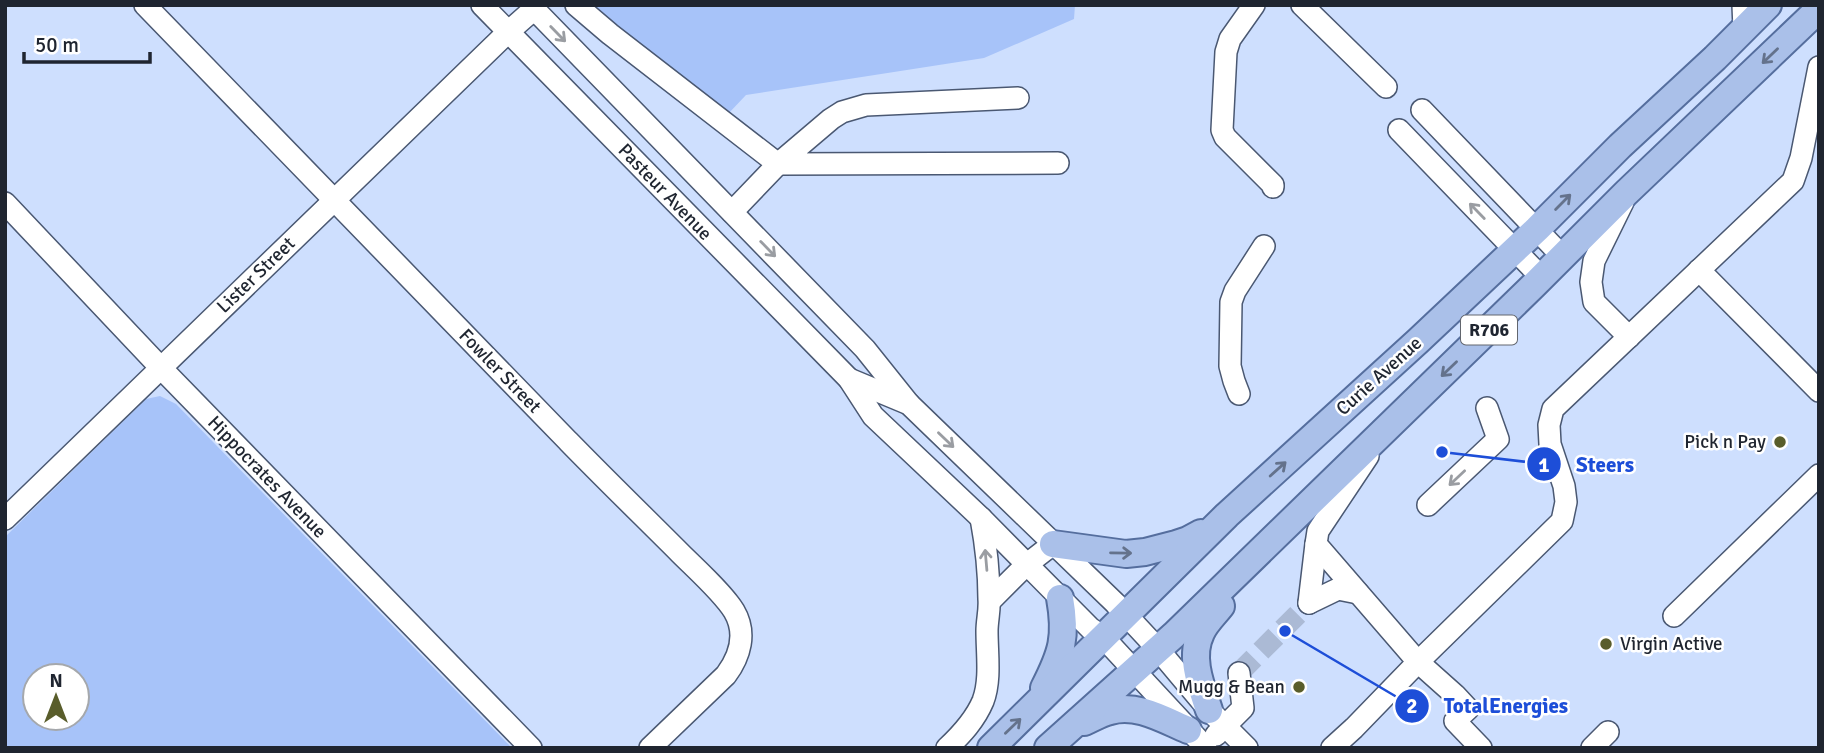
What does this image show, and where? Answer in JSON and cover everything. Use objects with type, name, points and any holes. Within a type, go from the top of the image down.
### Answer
[{"type":"main road","name":"Curie Avenue","points":[[991,748],[1227,514],[1537,229],[1744,17],[1768,5]]},
{"type":"main road","name":"R706","points":[[1056,740],[1174,635],[1819,9]]},
{"type":"main road","points":[[1053,544],[1114,553],[1145,552],[1197,536],[1227,514]]},
{"type":"main road","points":[[1217,718],[1199,681],[1199,637],[1206,623],[1247,576],[1283,528]]},
{"type":"main road","points":[[1035,705],[1053,671],[1063,637],[1064,620],[1060,598]]},
{"type":"main road","points":[[1056,740],[1105,712],[1120,709],[1149,714],[1199,742]]},
{"type":"street","name":"Fowler Street","points":[[145,5],[735,612],[741,641],[732,667],[650,748]]},
{"type":"street","name":"Pasteur Avenue","points":[[482,5],[849,379],[873,416],[1090,628],[1103,637],[1199,742]]},
{"type":"street","points":[[576,5],[778,164],[1058,163]]},
{"type":"street","points":[[1254,5],[1228,42],[1222,130],[1225,137],[1273,187]]},
{"type":"street","points":[[1301,5],[1386,87]]},
{"type":"street","name":"Lister Street","points":[[5,519],[534,9]]},
{"type":"street","points":[[534,9],[865,349],[909,404]]},
{"type":"street","points":[[1332,748],[1562,521],[1566,502],[1564,486],[1550,444],[1549,425],[1553,409],[1793,181],[1810,155],[1819,67]]},
{"type":"street","points":[[732,212],[778,164],[842,112],[866,106],[1018,98]]},
{"type":"street","points":[[1422,110],[1563,257]]},
{"type":"street","points":[[1399,130],[1542,278]]},
{"type":"street","points":[[1626,194],[1594,261],[1591,282],[1594,302],[1629,337]]},
{"type":"street","name":"Hippocrates Avenue","points":[[5,204],[531,748]]},
{"type":"street","points":[[1240,394],[1230,366],[1231,302],[1235,291],[1264,247]]},
{"type":"street","points":[[1699,270],[1819,391]]},
{"type":"street","name":"Pasteur Avenue","points":[[849,379],[909,404],[1115,603],[1217,718],[1247,747]]},
{"type":"street","points":[[1428,505],[1498,439],[1487,408]]},
{"type":"street","points":[[1358,593],[1338,589],[1309,603],[1318,531],[1383,431]]},
{"type":"street","points":[[1674,616],[1819,475]]},
{"type":"street","points":[[947,748],[977,713],[987,684],[987,621],[990,601],[981,519]]},
{"type":"street","points":[[990,601],[1026,565],[1053,544]]},
{"type":"street","points":[[1316,544],[1418,662],[1468,709],[1455,721],[1481,748]]},
{"type":"street","points":[[1199,742],[1217,718],[1243,708],[1239,673]]},
{"type":"street","points":[[1592,748],[1608,732]]},
{"type":"shaded area","points":[[591,5],[1075,5],[1074,19],[984,58],[746,95],[728,114]]},
{"type":"shaded area","points":[[160,396],[176,404],[512,748],[5,748],[5,537],[146,399]]},
{"type":"tunnel","points":[[1239,673],[1309,603]]},
{"type":"place","name":"Pick n Pay","points":[[1780,442]]},
{"type":"place","name":"Steers","points":[[1442,452]]},
{"type":"place","name":"TotalEnergies","points":[[1285,631]]},
{"type":"place","name":"Virgin Active","points":[[1606,644]]},
{"type":"place","name":"Mugg & Bean","points":[[1299,687]]}]
